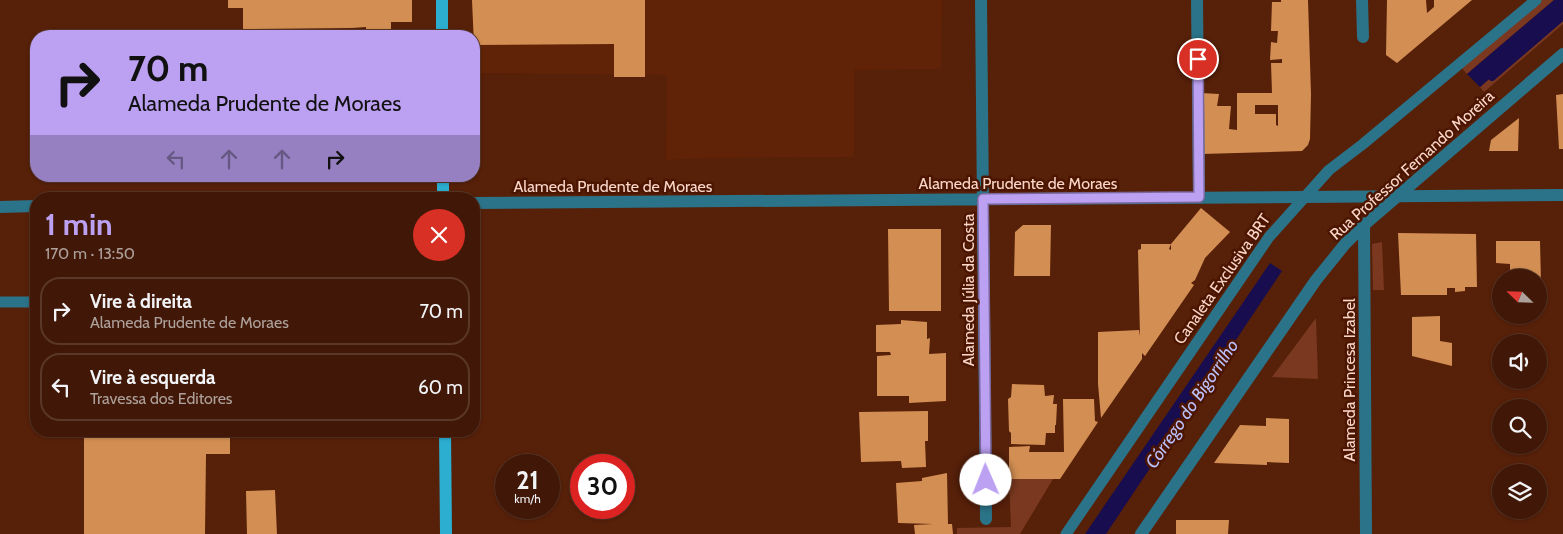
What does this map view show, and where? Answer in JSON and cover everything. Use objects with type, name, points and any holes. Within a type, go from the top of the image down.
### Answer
[{"type":"main road","points":[[442,0],[442,30]]},
{"type":"main road","points":[[445,437],[446,534]]},
{"type":"street","name":"Alameda Júlia da Costa","points":[[981,0],[986,519]]},
{"type":"street","points":[[1197,0],[1199,197]]},
{"type":"street","points":[[1362,0],[1363,37]]},
{"type":"street","name":"Rua Professor Fernando Moreira","points":[[1141,534],[1316,280],[1340,250],[1364,225],[1563,54]]},
{"type":"street","name":"Alameda Prudente de Moraes","points":[[480,203],[1563,194]]},
{"type":"street","points":[[0,207],[30,206]]},
{"type":"street","name":"Alameda Princesa Izabel","points":[[1364,225],[1366,534]]},
{"type":"lane","name":"Canaleta Exclusiva BRT","points":[[1066,534],[1264,243],[1304,197],[1329,170],[1536,0]]},
{"type":"lane","points":[[0,302],[30,302]]},
{"type":"shaded area","points":[[472,0],[942,0],[941,69],[854,70],[854,157],[666,160],[667,75],[480,73],[480,30],[473,30]]},
{"type":"shaded area","points":[[1539,0],[1554,0],[1467,74],[1461,67]]},
{"type":"shaded area","points":[[1563,15],[1563,24],[1484,92],[1480,87]]},
{"type":"shaded area","points":[[1382,242],[1384,290],[1373,290],[1372,244]]},
{"type":"shaded area","points":[[1316,318],[1318,379],[1272,377]]},
{"type":"shaded area","points":[[1009,479],[1053,479],[1020,534],[957,534],[957,528],[1011,527]]},
{"type":"water","points":[[1554,0],[1563,0],[1563,15],[1480,87],[1467,74]]},
{"type":"water","points":[[1270,263],[1282,271],[1106,534],[1085,534]]},
{"type":"building","points":[[228,0],[412,0],[412,22],[391,22],[391,30],[366,30],[366,27],[243,29],[243,8],[228,8]]},
{"type":"building","points":[[472,0],[645,0],[645,77],[614,77],[614,44],[480,45],[480,30],[473,30]]},
{"type":"building","points":[[1308,0],[1311,94],[1310,139],[1308,145],[1302,151],[1202,154],[1201,93],[1219,94],[1217,106],[1231,106],[1229,129],[1237,130],[1237,93],[1272,93],[1271,63],[1282,63],[1282,59],[1270,60],[1271,42],[1277,43],[1278,31],[1271,31],[1272,2]],"holes":[[[1255,105],[1278,105],[1278,126],[1276,125],[1276,114],[1255,114]]]},
{"type":"building","points":[[1387,0],[1426,0],[1427,13],[1434,7],[1434,0],[1472,0],[1397,63],[1386,55]]},
{"type":"building","points":[[1563,94],[1563,149],[1559,149],[1556,95]]},
{"type":"building","points":[[1519,118],[1518,151],[1489,151],[1491,140]]},
{"type":"building","points":[[1201,208],[1230,232],[1205,258],[1195,280],[1191,283],[1194,285],[1145,356],[1142,353],[1142,359],[1101,418],[1098,384],[1098,332],[1139,330],[1140,336],[1138,250],[1141,249],[1141,244],[1171,244]]},
{"type":"building","points":[[1023,225],[1051,225],[1050,276],[1014,276],[1015,232]]},
{"type":"building","points":[[888,229],[941,229],[941,311],[889,311]]},
{"type":"building","points":[[1398,233],[1476,234],[1477,287],[1465,287],[1465,291],[1455,292],[1455,288],[1447,288],[1447,295],[1401,295]]},
{"type":"building","points":[[1496,241],[1540,241],[1541,269],[1510,269],[1510,264],[1496,263]]},
{"type":"building","points":[[1440,316],[1440,341],[1452,343],[1452,366],[1412,356],[1412,317]]},
{"type":"building","points":[[901,320],[927,322],[927,339],[930,338],[929,354],[946,353],[946,401],[909,403],[909,396],[877,396],[877,356],[891,355],[890,352],[876,352],[876,325],[901,324]]},
{"type":"building","points":[[1012,384],[1044,385],[1045,396],[1054,395],[1053,404],[1057,404],[1055,433],[1046,433],[1045,445],[1011,444],[1008,399],[1011,397]]},
{"type":"building","points":[[1063,399],[1094,399],[1095,421],[1098,422],[1060,479],[1009,479],[1009,447],[1030,446],[1029,452],[1064,452]]},
{"type":"building","points":[[928,411],[928,441],[925,441],[926,467],[902,468],[901,461],[861,462],[859,412]]},
{"type":"building","points":[[1266,418],[1289,419],[1289,463],[1267,462],[1267,465],[1214,463],[1240,425],[1266,426]]},
{"type":"building","points":[[84,437],[230,437],[230,454],[206,454],[205,534],[84,534]]},
{"type":"building","points":[[947,473],[948,524],[952,524],[953,534],[915,534],[914,525],[933,524],[898,523],[896,483],[922,481],[922,478]]},
{"type":"building","points":[[275,490],[277,534],[247,534],[246,491]]},
{"type":"building","points":[[1176,520],[1229,520],[1228,534],[1176,534]]},
{"type":"waterway","name":"Córrego do Bigorrilho","points":[[1492,77],[1563,16]]},
{"type":"route","points":[[986,480],[983,199],[1199,197],[1198,59]]}]
